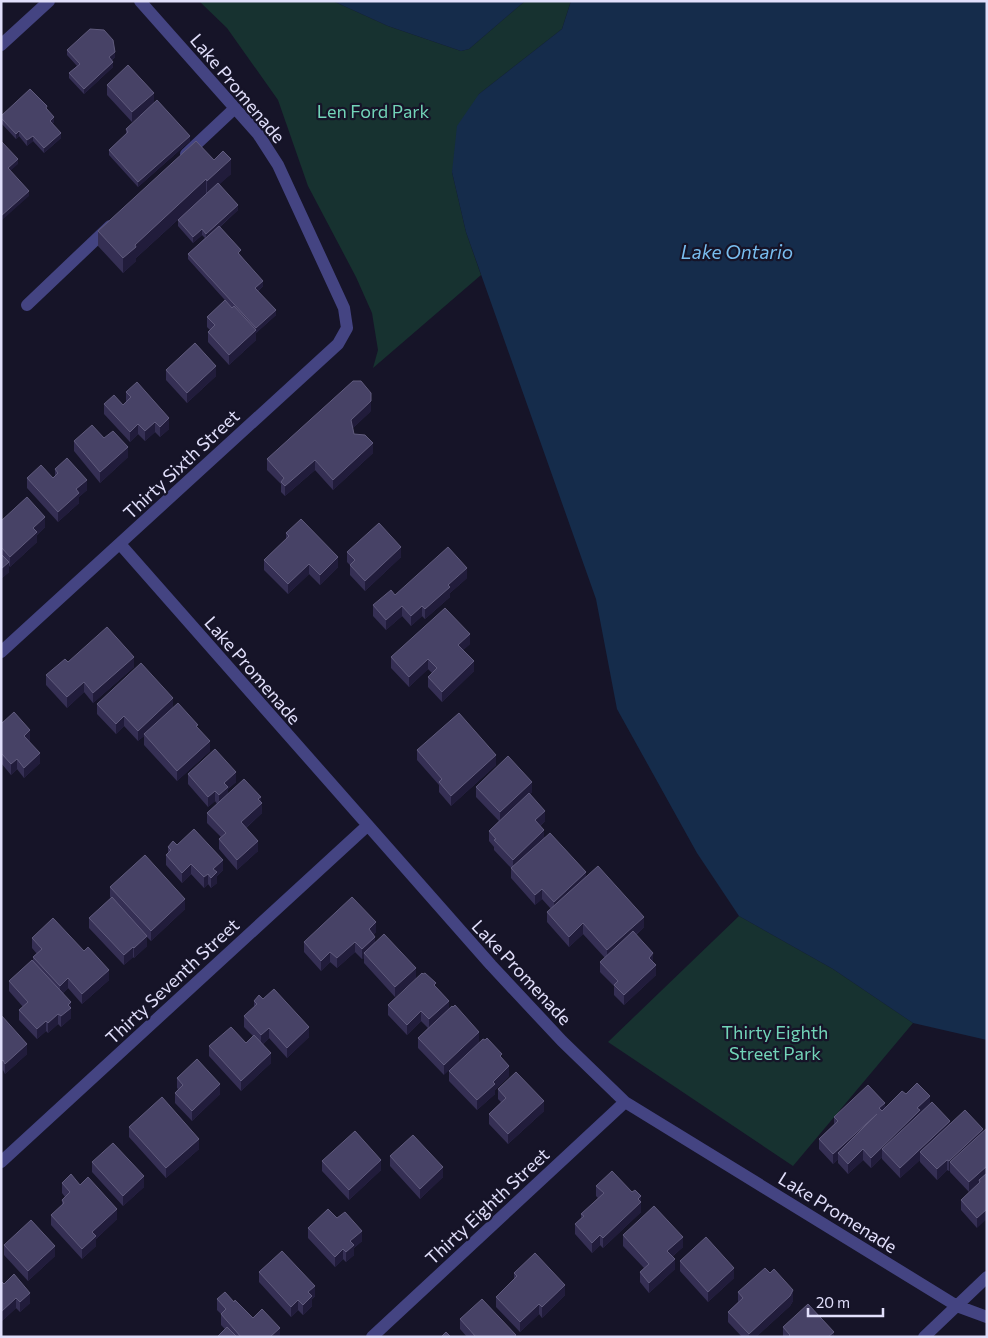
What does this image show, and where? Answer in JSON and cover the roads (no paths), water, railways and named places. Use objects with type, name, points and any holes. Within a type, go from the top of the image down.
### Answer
[{"type":"street","points":[[1,45],[49,1]]},
{"type":"street","name":"Lake Promenade","points":[[140,1],[258,134],[278,165],[335,286]]},
{"type":"street","points":[[178,162],[235,108]]},
{"type":"street","points":[[27,305],[120,216]]},
{"type":"street","name":"Thirty Sixth Street","points":[[1,652],[338,344],[347,328],[344,308],[335,286]]},
{"type":"street","name":"Lake Promenade","points":[[120,544],[491,965],[556,1034],[625,1102],[957,1306],[987,1317]]},
{"type":"street","name":"Thirty Seventh Street","points":[[1,1162],[367,826]]},
{"type":"street","name":"Thirty Eighth Street","points":[[372,1337],[625,1102]]},
{"type":"street","points":[[924,1337],[987,1277]]},
{"type":"water","points":[[333,1],[525,1],[469,49],[461,51],[388,26]]},
{"type":"water","name":"Lake Ontario","points":[[571,1],[987,1],[987,1040],[913,1023],[833,969],[739,916],[697,853],[617,709],[596,599],[466,232],[452,172],[457,126],[479,94],[562,29]]},
{"type":"park label","name":"Len Ford Park","points":[[373,111]]},
{"type":"park label","name":"Thirty Eighth Street Park","points":[[775,1042]]}]
